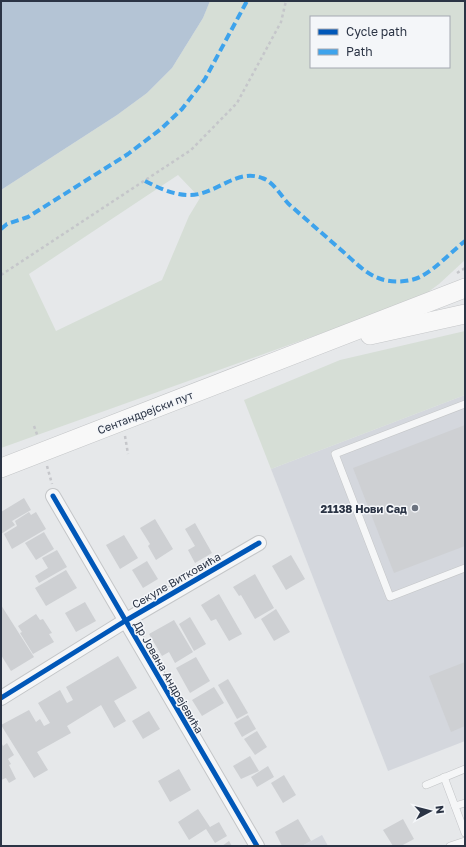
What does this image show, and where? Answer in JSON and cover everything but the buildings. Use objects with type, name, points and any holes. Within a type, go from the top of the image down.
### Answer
[{"type":"main road","name":"Сентандрејски пут","points":[[1,468],[290,356],[461,283]]},
{"type":"main road","name":"Сентандрејски пут","points":[[290,356],[374,334],[465,314]]},
{"type":"street","name":"Др Јована Андрејевића","points":[[53,496],[257,846]]},
{"type":"street","name":"Секуле Витковића","points":[[1,698],[125,621],[259,543]]},
{"type":"lane","points":[[465,404],[335,454],[390,597],[465,568]]},
{"type":"lane","points":[[426,785],[465,769]]},
{"type":"lane","points":[[444,777],[465,833]]},
{"type":"lane","points":[[455,806],[465,803]]},
{"type":"lane","points":[[450,846],[465,841]]},
{"type":"path","points":[[1,275],[191,150],[237,103],[281,22],[286,1]]},
{"type":"path","points":[[461,283],[465,272]]},
{"type":"path","points":[[34,426],[39,441]]},
{"type":"path","points":[[125,435],[128,454]]},
{"type":"path","points":[[46,465],[52,477]]},
{"type":"shaded area","points":[[210,1],[465,1],[465,260],[439,284],[420,298],[1,448],[1,190],[117,115],[147,93],[172,68],[203,18]],"holes":[[[178,175],[200,198],[189,216],[162,280],[56,331],[29,274]]]},
{"type":"shaded area","points":[[465,331],[465,395],[271,469],[244,400],[340,360]]},
{"type":"shaded area","points":[[465,395],[465,741],[388,771],[271,469]]},
{"type":"shaded area","points":[[322,835],[328,846],[302,846]]},
{"type":"water","points":[[1,1],[210,1],[203,18],[172,68],[147,93],[117,115],[1,190]]},
{"type":"marked path","points":[[1,229],[7,224],[28,217],[128,154],[161,129],[182,109],[205,79],[247,1]]},
{"type":"marked path","points":[[145,181],[161,189],[184,195],[190,195],[209,191],[243,176],[253,176],[267,180],[275,187],[288,204],[359,266],[375,277],[385,280],[406,281],[416,279],[438,265],[465,241]]},
{"type":"cycle path","points":[[53,496],[257,846]]},
{"type":"cycle path","points":[[1,698],[125,621],[259,543]]},
{"type":"place","name":"21138 Нови Сад","points":[[415,508]]}]
